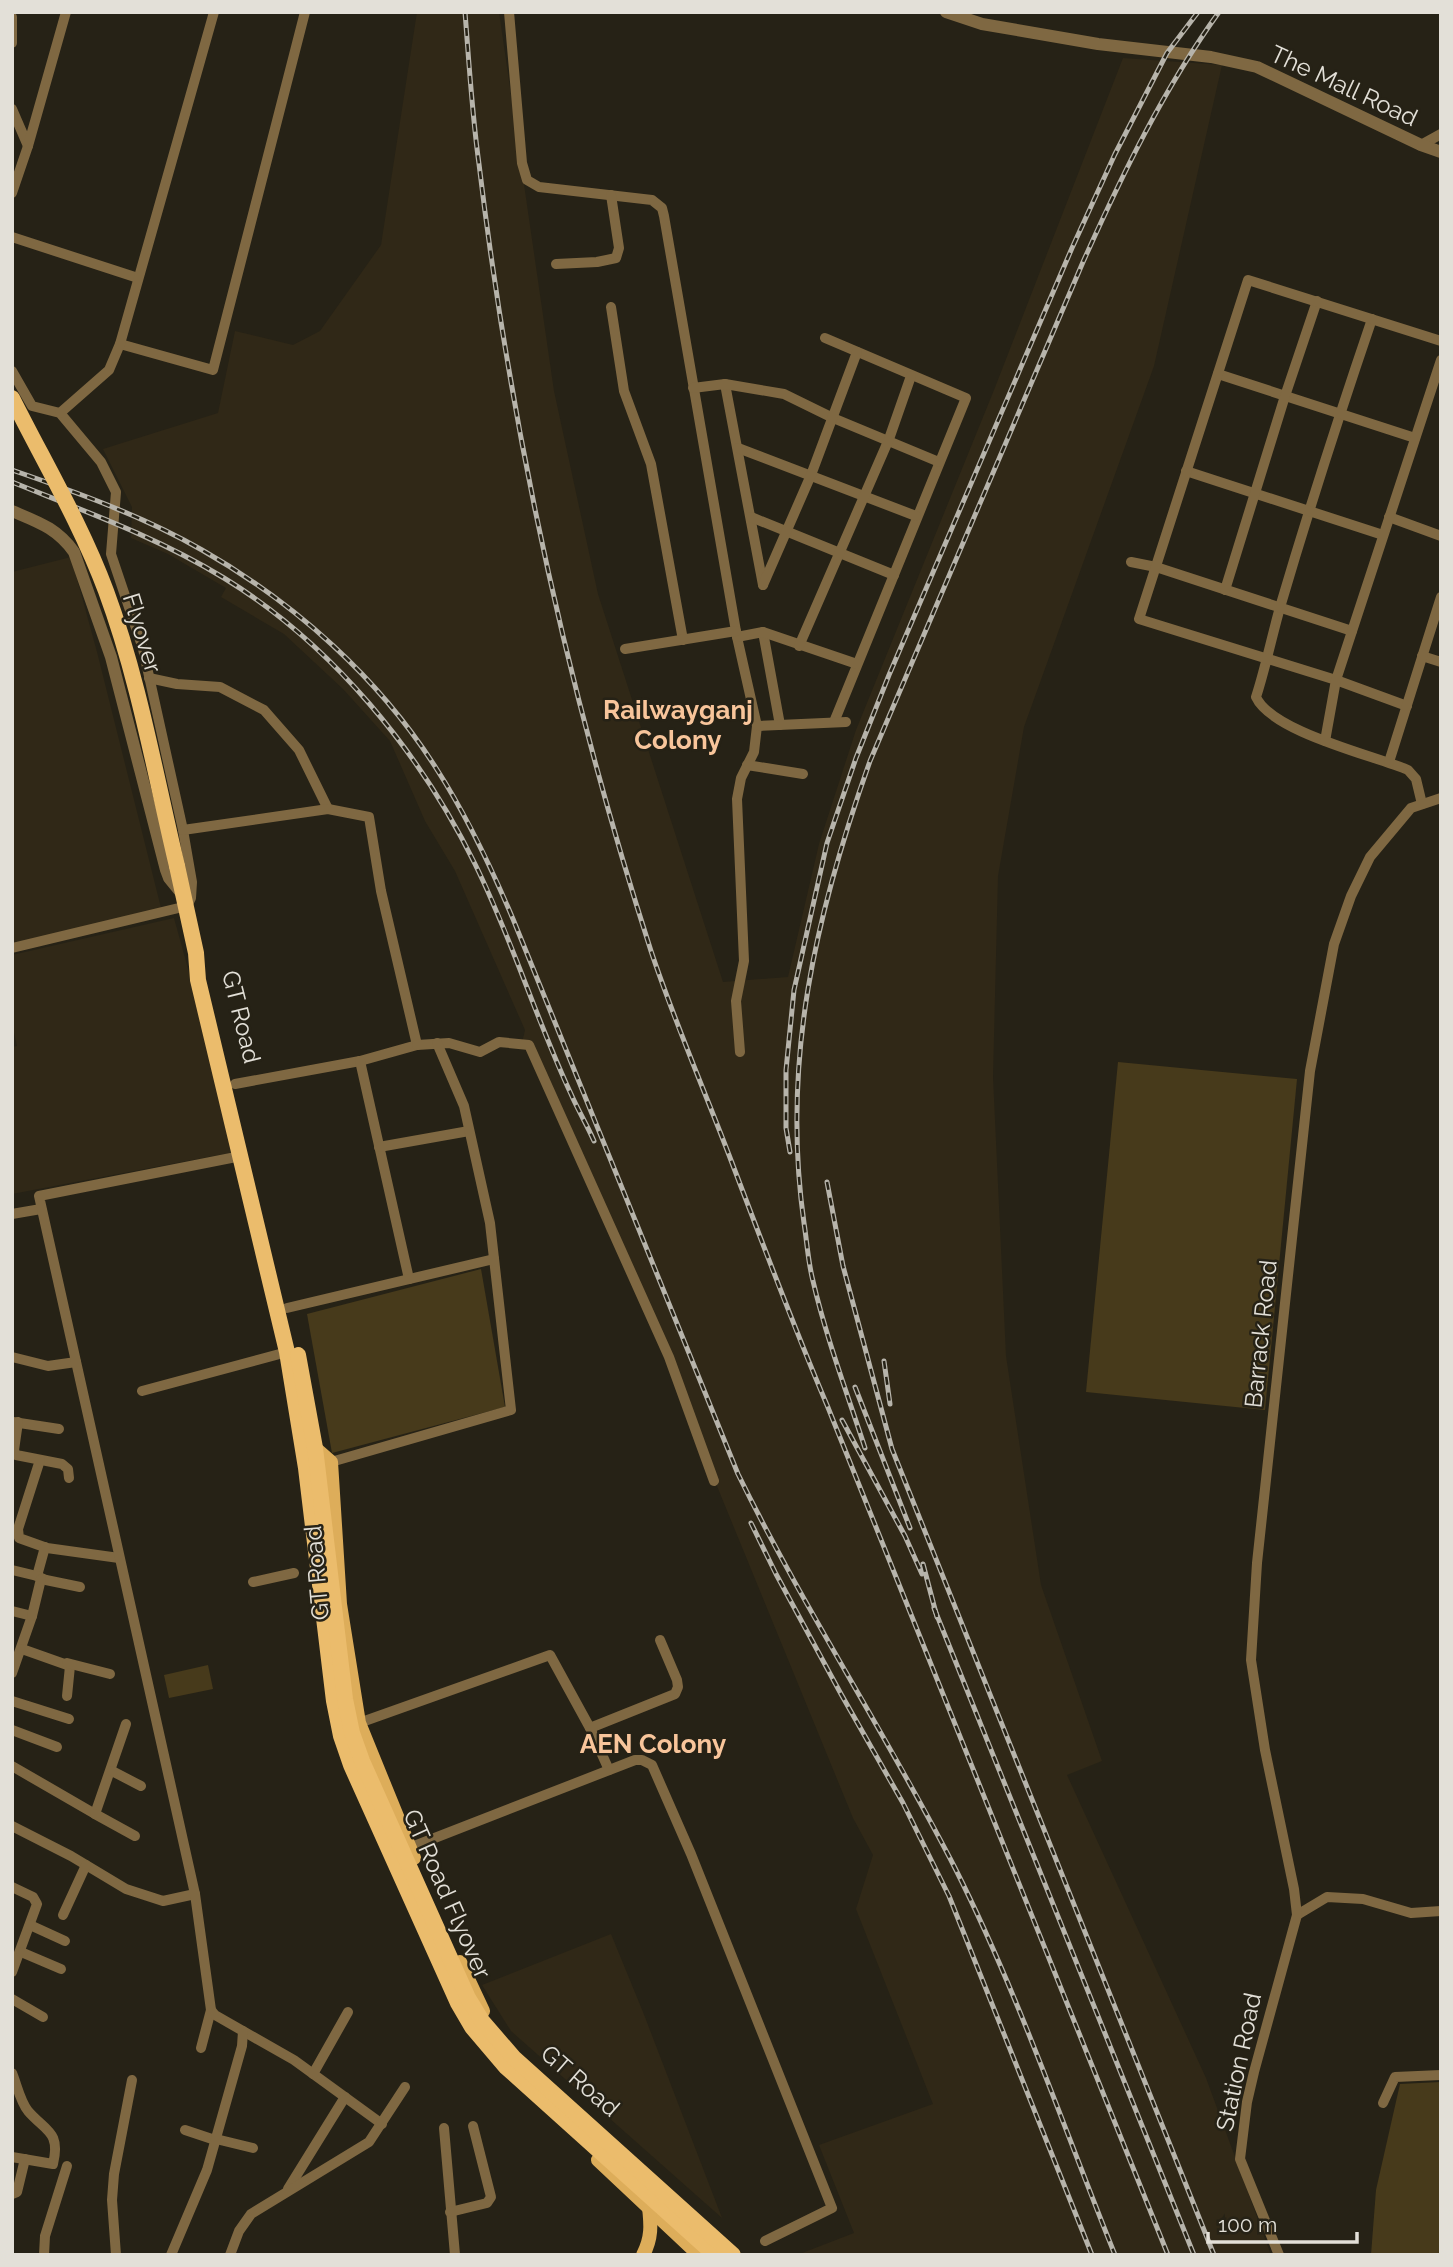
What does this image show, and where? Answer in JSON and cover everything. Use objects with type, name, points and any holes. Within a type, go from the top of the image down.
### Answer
[{"type":"highway","name":"Flyover","points":[[12,398],[84,540],[105,590],[144,716],[196,953]]},
{"type":"highway","name":"GT Road","points":[[196,953],[207,974],[287,1308],[309,1448]]},
{"type":"highway","name":"GT Road","points":[[196,953],[198,980],[292,1350]]},
{"type":"highway","name":"GT Road Flyover","points":[[309,1448],[318,1466],[345,1699],[352,1733],[468,1998],[482,2021],[514,2058],[733,2255]]},
{"type":"highway","name":"GT Road Flyover","points":[[318,1466],[334,1701],[341,1736],[351,1765],[458,2003],[472,2027],[506,2067],[715,2255]]},
{"type":"main road","points":[[309,1448],[318,1466]]},
{"type":"main road","name":"GT Road","points":[[309,1448],[299,1470],[329,1701],[336,1735],[354,1782],[454,2003],[470,2035],[499,2070],[699,2255]]},
{"type":"main road","name":"GT Road","points":[[318,1466],[359,1723],[409,1848],[483,2011],[505,2045],[741,2255]]},
{"type":"main road","points":[[643,2255],[650,2241],[652,2227],[649,2207]]},
{"type":"street","points":[[12,193],[66,12]]},
{"type":"street","points":[[60,413],[109,370],[120,344],[214,12]]},
{"type":"street","points":[[120,344],[213,370],[305,12]]},
{"type":"street","points":[[509,12],[523,173],[533,184],[540,187],[652,200],[662,208],[736,634],[757,726],[754,752],[739,783],[737,799],[744,961],[736,1008],[740,1052]]},
{"type":"street","name":"The Mall Road","points":[[946,12],[982,24],[1098,44],[1228,60],[1257,67],[1441,152]]},
{"type":"street","points":[[12,17],[12,43]]},
{"type":"street","points":[[12,108],[28,146]]},
{"type":"street","points":[[1421,145],[1441,134]]},
{"type":"street","points":[[556,264],[616,258],[619,248],[611,195]]},
{"type":"street","points":[[12,237],[138,278]]},
{"type":"street","points":[[1407,706],[1336,680],[1139,619],[1248,280],[1441,341]]},
{"type":"street","points":[[1225,590],[1317,301]]},
{"type":"street","points":[[611,307],[624,391],[651,464],[683,639]]},
{"type":"street","points":[[1373,319],[1340,414],[1280,607],[1256,697],[1260,706],[1293,728],[1408,770],[1416,779],[1422,804]]},
{"type":"street","points":[[825,338],[966,398],[834,722]]},
{"type":"street","points":[[724,384],[763,585],[789,531],[857,352]]},
{"type":"street","points":[[1325,741],[1336,680],[1415,438],[1435,392],[1441,360]]},
{"type":"street","points":[[12,371],[32,406],[60,413],[101,462],[116,492],[111,554],[143,649],[192,882],[191,898],[186,901],[12,948]]},
{"type":"street","points":[[1217,374],[1415,438]]},
{"type":"street","points":[[799,646],[889,439],[911,376]]},
{"type":"street","points":[[693,388],[724,384],[784,394],[832,418],[940,462]]},
{"type":"street","points":[[738,448],[916,516]]},
{"type":"street","points":[[1186,471],[1383,535]]},
{"type":"street","points":[[12,511],[63,536],[74,552],[105,637],[166,870],[186,901]]},
{"type":"street","points":[[751,517],[894,575]]},
{"type":"street","points":[[1389,517],[1441,536]]},
{"type":"street","points":[[1131,562],[1156,567],[1352,631]]},
{"type":"street","points":[[88,587],[119,578]]},
{"type":"street","points":[[1389,762],[1441,597]]},
{"type":"street","points":[[625,649],[683,639],[763,632],[857,664]]},
{"type":"street","points":[[763,632],[780,725]]},
{"type":"street","points":[[1422,656],[1441,662]]},
{"type":"street","points":[[149,678],[177,684],[220,687],[264,710],[299,750],[328,809]]},
{"type":"street","points":[[757,726],[846,722]]},
{"type":"street","points":[[747,765],[803,774]]},
{"type":"street","name":"Barrack Road","points":[[1297,1915],[1257,1710],[1251,1660],[1257,1563],[1310,1070],[1334,944],[1351,896],[1370,857],[1411,808],[1441,797]]},
{"type":"street","points":[[183,830],[328,809],[369,817],[381,891],[417,1045]]},
{"type":"street","points":[[234,1084],[360,1061],[417,1045],[449,1043],[480,1052],[499,1042],[529,1045],[668,1357],[714,1481]]},
{"type":"street","points":[[318,1466],[511,1410],[491,1223],[464,1106],[437,1043]]},
{"type":"street","points":[[360,1061],[410,1279]]},
{"type":"street","points":[[379,1147],[469,1131]]},
{"type":"street","points":[[201,2048],[211,2010],[195,1894],[38,1196],[241,1156]]},
{"type":"street","points":[[12,1214],[41,1209]]},
{"type":"street","points":[[287,1308],[494,1259]]},
{"type":"street","points":[[142,1391],[292,1350]]},
{"type":"street","points":[[12,1357],[48,1366],[76,1362]]},
{"type":"street","points":[[59,1429],[15,1422],[14,1453],[62,1464],[68,1469],[69,1479]]},
{"type":"street","points":[[40,1460],[16,1525],[19,1538],[45,1547],[119,1558]]},
{"type":"street","points":[[12,1673],[32,1616],[45,1547]]},
{"type":"street","points":[[12,1570],[80,1587]]},
{"type":"street","points":[[253,1582],[294,1573]]},
{"type":"street","points":[[12,1611],[32,1616]]},
{"type":"street","points":[[590,1728],[675,1694],[677,1680],[660,1640]]},
{"type":"street","points":[[22,1649],[110,1674]]},
{"type":"street","points":[[359,1723],[550,1655],[590,1728],[609,1770]]},
{"type":"street","points":[[65,1662],[71,1669],[67,1696]]},
{"type":"street","points":[[12,1700],[69,1719]]},
{"type":"street","points":[[96,1814],[126,1724]]},
{"type":"street","points":[[12,1730],[57,1747]]},
{"type":"street","points":[[409,1848],[635,1760],[652,1765],[691,1854],[832,2208],[765,2241]]},
{"type":"street","points":[[12,1766],[135,1836]]},
{"type":"street","points":[[112,1771],[141,1786]]},
{"type":"street","points":[[12,1826],[42,1840],[126,1889],[149,1898],[163,1901],[195,1894]]},
{"type":"street","points":[[63,1915],[86,1865]]},
{"type":"street","points":[[12,1887],[36,1900],[37,1904],[12,1972]]},
{"type":"street","points":[[1297,1915],[1327,1897],[1363,1899],[1411,1913],[1441,1911]]},
{"type":"street","name":"Station Road","points":[[1279,2255],[1240,2159],[1247,2102],[1254,2072],[1297,1915]]},
{"type":"street","points":[[30,1925],[65,1941]]},
{"type":"street","points":[[21,1952],[61,1969]]},
{"type":"street","points":[[12,1999],[43,2017]]},
{"type":"street","points":[[211,2010],[215,2015],[277,2049],[382,2124]]},
{"type":"street","points":[[313,2074],[348,2012]]},
{"type":"street","points":[[171,2255],[198,2195],[216,2140],[242,2046],[243,2031]]},
{"type":"street","points":[[12,2073],[27,2110],[46,2126],[54,2143],[53,2164],[12,2157]]},
{"type":"street","points":[[1383,2103],[1395,2077],[1441,2075]]},
{"type":"street","points":[[116,2255],[112,2200],[114,2174],[132,2080]]},
{"type":"street","points":[[230,2255],[239,2231],[251,2214],[369,2142],[405,2087]]},
{"type":"street","points":[[288,2190],[345,2097]]},
{"type":"street","points":[[450,2212],[487,2203],[491,2197],[473,2126]]},
{"type":"street","points":[[444,2129],[455,2255]]},
{"type":"street","points":[[185,2130],[253,2148]]},
{"type":"street","points":[[12,2194],[18,2192],[25,2159]]},
{"type":"street","points":[[44,2255],[45,2236],[67,2165]]},
{"type":"shaded area","points":[[417,12],[499,12],[554,391],[598,594],[723,982],[788,977],[819,844],[856,730],[994,390],[1123,58],[1222,65],[1154,366],[1024,727],[998,876],[993,1077],[1006,1356],[1041,1585],[1102,1761],[1067,1775],[1206,2078],[1271,2255],[797,2255],[854,2233],[819,2145],[933,2104],[856,1909],[873,1855],[853,1818],[560,1103],[522,1043],[525,1030],[455,871],[425,821],[390,741],[343,689],[284,634],[221,597],[226,588],[168,554],[131,538],[132,507],[103,449],[218,413],[235,331],[293,345],[320,331],[381,245]]},
{"type":"shaded area","points":[[71,557],[161,908],[12,948],[12,572]]},
{"type":"shaded area","points":[[174,918],[219,1081],[235,1152],[12,1194],[12,1047],[17,1046],[12,1024],[12,955]]},
{"type":"shaded area","points":[[1118,1062],[1297,1079],[1265,1410],[1086,1392]]},
{"type":"shaded area","points":[[481,1269],[505,1407],[332,1453],[307,1314]]},
{"type":"shaded area","points":[[208,1665],[213,1689],[169,1698],[164,1675]]},
{"type":"shaded area","points":[[611,1934],[722,2218],[511,2031],[482,1985]]},
{"type":"shaded area","points":[[1441,2082],[1441,2255],[1371,2255],[1376,2190],[1400,2084]]},
{"type":"railway","points":[[465,12],[474,126],[492,264],[526,463],[546,562],[594,758],[651,951],[789,1312],[1168,2255]]},
{"type":"railway","points":[[790,1152],[786,1128],[786,1070],[794,990],[827,843],[856,758],[1072,248],[1115,154],[1167,53],[1198,12]]},
{"type":"railway","points":[[865,1448],[830,1344],[811,1274],[798,1163],[797,1104],[801,1046],[819,931],[870,761],[1083,262],[1162,102],[1219,12]]},
{"type":"railway","points":[[12,470],[85,496],[156,526],[202,550],[270,594],[333,645],[361,673],[388,703],[436,768],[478,842],[513,919],[738,1474],[790,1574],[929,1818],[978,1915],[1020,2011],[1115,2255]]},
{"type":"railway","points":[[12,482],[146,537],[224,578],[301,635],[369,704],[428,781],[475,864],[501,921],[558,1066],[594,1141]]},
{"type":"railway","points":[[827,1182],[843,1266],[892,1449],[1214,2255]]},
{"type":"railway","points":[[884,1361],[890,1404]]},
{"type":"railway","points":[[855,1387],[910,1528]]},
{"type":"railway","points":[[842,1420],[905,1536],[922,1574]]},
{"type":"railway","points":[[751,1523],[841,1694],[903,1803],[949,1896],[1092,2255]]},
{"type":"railway","points":[[923,1564],[937,1617]]},
{"type":"railway","points":[[934,1608],[1194,2255]]},
{"type":"district","name":"Railwayganj Colony","points":[[678,725]]},
{"type":"district","name":"AEN Colony","points":[[653,1744]]}]
